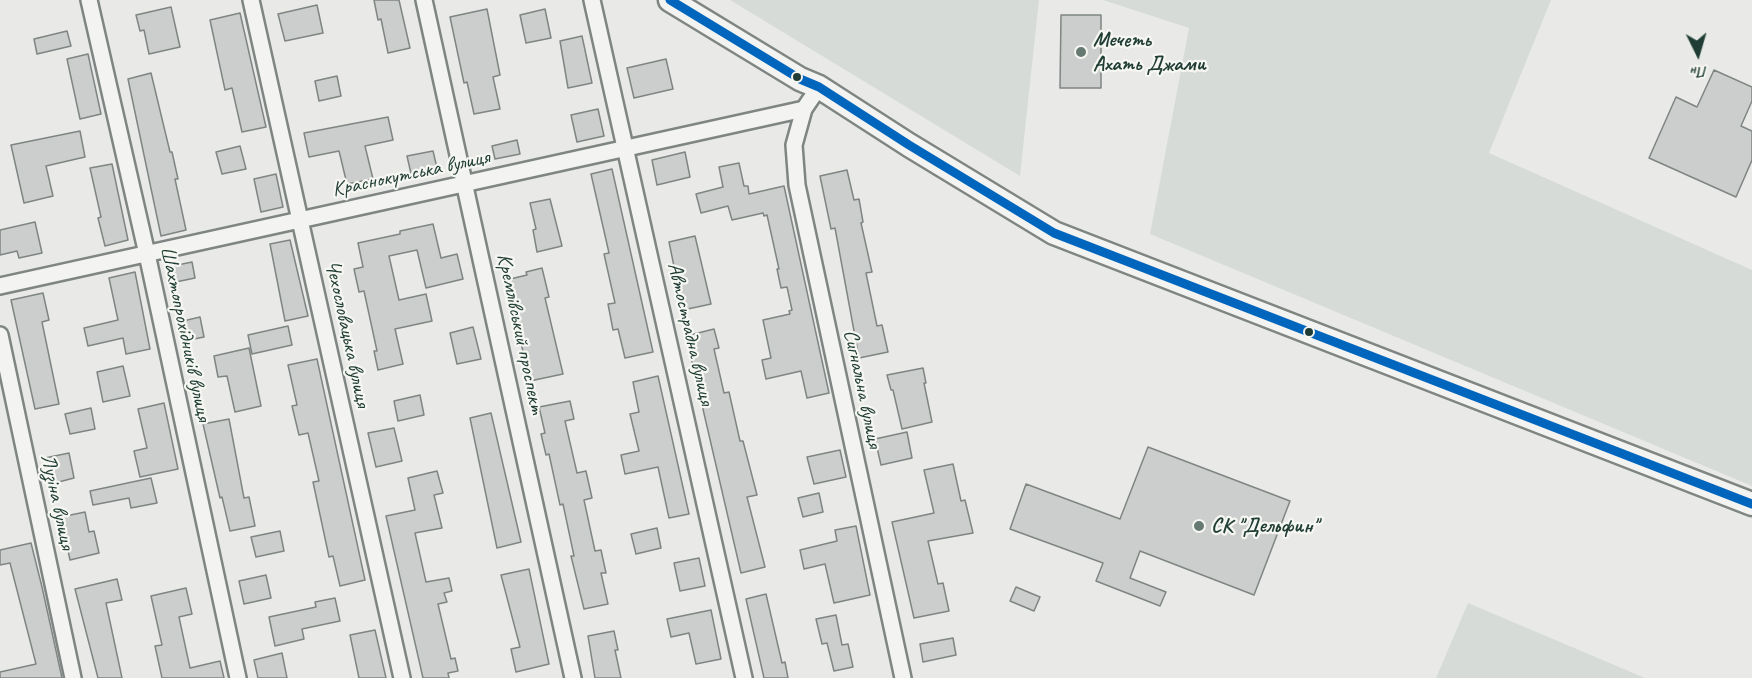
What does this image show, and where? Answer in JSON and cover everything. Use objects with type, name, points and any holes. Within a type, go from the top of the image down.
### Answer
[{"type":"street","name":"Шахтопрохідників вулиця","points":[[89,0],[147,254],[238,678]]},
{"type":"street","name":"Чехословацька вулиця","points":[[251,0],[402,678]]},
{"type":"street","name":"Кремлівський проспект","points":[[424,0],[573,678]]},
{"type":"street","name":"Автострадна вулиця","points":[[592,0],[744,678]]},
{"type":"street","points":[[670,0],[800,79],[819,87],[918,151],[1054,233],[1752,504]]},
{"type":"street","points":[[804,110],[819,87]]},
{"type":"street","name":"Краснокутська вулиця","points":[[0,286],[804,110]]},
{"type":"street","name":"Сигнальна вулиця","points":[[804,110],[794,145],[797,185],[903,678]]},
{"type":"street","name":"Лузіна вулиця","points":[[0,335],[73,678]]},
{"type":"shaded area","points":[[730,0],[1039,0],[1020,176]]},
{"type":"shaded area","points":[[1103,0],[1551,0],[1489,153],[1752,270],[1752,486],[1150,234],[1189,28]]},
{"type":"shaded area","points":[[1468,603],[1645,678],[1436,678]]},
{"type":"building","points":[[374,0],[399,0],[410,48],[388,53],[381,19],[378,20]]},
{"type":"building","points":[[317,5],[323,33],[285,41],[278,14]]},
{"type":"building","points":[[171,7],[180,47],[149,54],[144,30],[140,31],[136,15]]},
{"type":"building","points":[[487,9],[500,75],[493,77],[500,109],[474,114],[467,82],[464,83],[450,17]]},
{"type":"building","points":[[545,9],[551,38],[526,43],[520,15]]},
{"type":"building","points":[[240,13],[266,127],[242,132],[232,88],[225,90],[210,20]]},
{"type":"building","name":"Мечеть Ахать Джами","points":[[1061,15],[1101,15],[1101,88],[1060,88]]},
{"type":"building","points":[[67,31],[71,46],[37,54],[34,39]]},
{"type":"building","points":[[582,36],[592,83],[568,88],[560,41]]},
{"type":"building","points":[[88,54],[101,114],[80,119],[67,59]]},
{"type":"building","points":[[666,59],[673,89],[634,98],[627,68]]},
{"type":"building","points":[[1714,70],[1752,87],[1752,101],[1741,126],[1752,131],[1752,160],[1736,197],[1649,158],[1676,97],[1697,107]]},
{"type":"building","points":[[151,73],[170,152],[172,152],[178,179],[175,179],[186,230],[161,236],[128,79]]},
{"type":"building","points":[[337,76],[341,96],[319,101],[315,81]]},
{"type":"building","points":[[598,109],[604,136],[577,142],[571,115]]},
{"type":"building","points":[[388,117],[393,140],[365,146],[373,179],[347,184],[339,151],[309,157],[304,133]]},
{"type":"building","points":[[80,131],[85,157],[46,166],[53,196],[24,203],[11,145]]},
{"type":"building","points":[[517,140],[520,154],[495,159],[492,146]]},
{"type":"building","points":[[240,146],[246,169],[222,174],[216,152]]},
{"type":"building","points":[[433,151],[438,172],[412,178],[407,156]]},
{"type":"building","points":[[685,152],[690,177],[657,185],[652,160]]},
{"type":"building","points":[[739,163],[744,186],[748,186],[749,194],[784,186],[829,393],[807,398],[801,371],[766,379],[762,360],[771,358],[763,320],[790,314],[789,311],[792,310],[787,287],[781,288],[767,215],[764,216],[763,213],[732,220],[728,206],[701,213],[696,194],[723,187],[719,167]]},
{"type":"building","points":[[112,164],[128,240],[105,246],[90,168]]},
{"type":"building","points":[[612,169],[653,352],[625,358],[618,329],[613,330],[608,304],[615,303],[604,254],[609,253],[591,174]]},
{"type":"building","points":[[847,170],[854,200],[859,199],[863,222],[861,223],[872,272],[866,273],[877,326],[882,325],[888,352],[859,358],[835,228],[831,229],[820,176]]},
{"type":"building","points":[[276,174],[283,207],[261,212],[254,179]]},
{"type":"building","points":[[550,199],[562,246],[537,252],[533,230],[536,229],[530,203]]},
{"type":"building","points":[[35,222],[42,253],[19,258],[17,251],[0,255],[0,230]]},
{"type":"building","points":[[433,224],[441,258],[457,254],[463,279],[426,288],[417,250],[389,256],[399,300],[426,294],[432,321],[395,329],[403,364],[378,370],[374,351],[377,351],[364,291],[359,292],[354,269],[363,267],[358,243]]},
{"type":"building","points":[[695,236],[711,304],[683,310],[669,242]]},
{"type":"building","points":[[290,240],[308,316],[285,321],[270,244]]},
{"type":"building","points":[[192,262],[195,278],[171,283],[168,267]]},
{"type":"building","points":[[542,268],[549,297],[545,298],[563,374],[530,381],[506,280],[527,275],[526,272]]},
{"type":"building","points":[[135,272],[150,349],[126,354],[123,338],[88,346],[84,328],[118,320],[109,278]]},
{"type":"building","points":[[43,293],[49,320],[42,322],[59,404],[35,409],[11,300]]},
{"type":"building","points":[[200,317],[204,337],[184,341],[179,322]]},
{"type":"building","points":[[288,326],[292,345],[252,354],[248,335]]},
{"type":"building","points":[[473,327],[481,359],[457,364],[450,333]]},
{"type":"building","points":[[714,329],[719,348],[714,349],[724,393],[729,392],[740,441],[743,441],[757,495],[747,497],[765,567],[741,573],[686,336]]},
{"type":"building","points":[[249,348],[261,406],[235,412],[227,376],[218,377],[214,356]]},
{"type":"building","points":[[317,359],[365,580],[340,586],[333,556],[329,557],[313,482],[319,481],[308,433],[299,435],[292,406],[297,405],[288,365]]},
{"type":"building","points":[[123,366],[130,396],[103,402],[97,372]]},
{"type":"building","points":[[923,368],[932,422],[902,429],[887,375]]},
{"type":"building","points":[[658,376],[689,514],[669,518],[658,467],[625,474],[621,455],[639,451],[630,414],[639,412],[633,382]]},
{"type":"building","points":[[420,395],[424,415],[398,421],[394,401]]},
{"type":"building","points":[[570,401],[574,419],[565,421],[577,473],[586,471],[592,498],[584,500],[595,551],[601,550],[606,573],[601,573],[608,604],[584,609],[571,556],[574,556],[563,504],[560,505],[549,454],[546,455],[541,434],[545,433],[539,407]]},
{"type":"building","points":[[164,403],[178,469],[140,477],[134,451],[147,448],[138,409]]},
{"type":"building","points":[[91,408],[95,429],[70,434],[65,414]]},
{"type":"building","points":[[491,413],[521,542],[497,548],[470,418]]},
{"type":"building","points":[[229,419],[244,498],[249,497],[255,526],[230,531],[203,424]]},
{"type":"building","points":[[394,428],[402,461],[376,467],[368,433]]},
{"type":"building","points":[[907,432],[912,458],[881,465],[875,439]]},
{"type":"building","name":"СК \"Дельфин\"","points":[[1148,447],[1290,501],[1254,595],[1140,551],[1130,578],[1166,592],[1160,606],[1096,581],[1103,563],[1010,529],[1026,484],[1120,519]]},
{"type":"building","points":[[840,450],[846,477],[814,484],[807,457]]},
{"type":"building","points":[[69,453],[74,478],[51,484],[45,458]]},
{"type":"building","points":[[953,464],[961,501],[965,500],[973,533],[928,541],[938,584],[943,583],[949,611],[914,618],[892,522],[934,513],[924,470]]},
{"type":"building","points":[[437,471],[443,493],[434,495],[442,528],[415,533],[426,582],[449,578],[452,591],[444,593],[447,602],[438,604],[451,659],[455,658],[458,671],[448,673],[449,678],[423,678],[386,516],[415,510],[408,478]]},
{"type":"building","points":[[151,478],[157,503],[131,508],[129,498],[93,505],[90,491]]},
{"type":"building","points":[[819,493],[823,512],[803,517],[798,498]]},
{"type":"building","points":[[85,512],[89,532],[94,531],[99,553],[70,560],[61,517]]},
{"type":"building","points":[[856,526],[870,595],[834,603],[825,564],[804,569],[800,550],[837,541],[835,530]]},
{"type":"building","points":[[657,528],[661,548],[636,554],[631,534]]},
{"type":"building","points":[[280,531],[284,551],[256,557],[251,537]]},
{"type":"building","points":[[31,543],[62,678],[0,678],[0,672],[36,664],[10,563],[0,565],[0,550]]},
{"type":"building","points":[[699,558],[705,586],[680,591],[674,563]]},
{"type":"building","points":[[529,569],[549,664],[516,672],[511,649],[520,647],[501,575]]},
{"type":"building","points":[[266,575],[271,598],[244,604],[239,581]]},
{"type":"building","points":[[117,579],[122,600],[106,603],[122,678],[98,678],[75,589]]},
{"type":"building","points":[[1016,587],[1040,597],[1034,611],[1010,601]]},
{"type":"building","points":[[186,588],[192,614],[179,617],[190,668],[220,661],[224,678],[162,678],[155,646],[162,645],[151,596]]},
{"type":"building","points":[[766,594],[782,663],[785,662],[788,678],[764,678],[746,599]]},
{"type":"building","points":[[335,598],[340,621],[302,629],[304,639],[275,646],[269,617],[316,607],[315,602]]},
{"type":"building","points":[[711,610],[721,659],[696,664],[689,633],[671,637],[667,619]]},
{"type":"building","points":[[836,615],[842,645],[848,644],[853,667],[834,671],[827,643],[822,644],[816,619]]},
{"type":"building","points":[[375,630],[386,678],[359,678],[350,635]]},
{"type":"building","points":[[614,631],[618,650],[615,650],[621,678],[595,678],[588,636]]},
{"type":"building","points":[[953,638],[956,655],[923,662],[920,644]]},
{"type":"building","points":[[282,653],[287,678],[258,678],[254,660]]},
{"type":"transit line","points":[[670,0],[800,79],[819,87],[1054,233],[1752,504]]},
{"type":"place","name":"Мечеть Ахать Джами","points":[[1081,52]]},
{"type":"place","name":"СК \"Дельфин\"","points":[[1199,526]]}]
